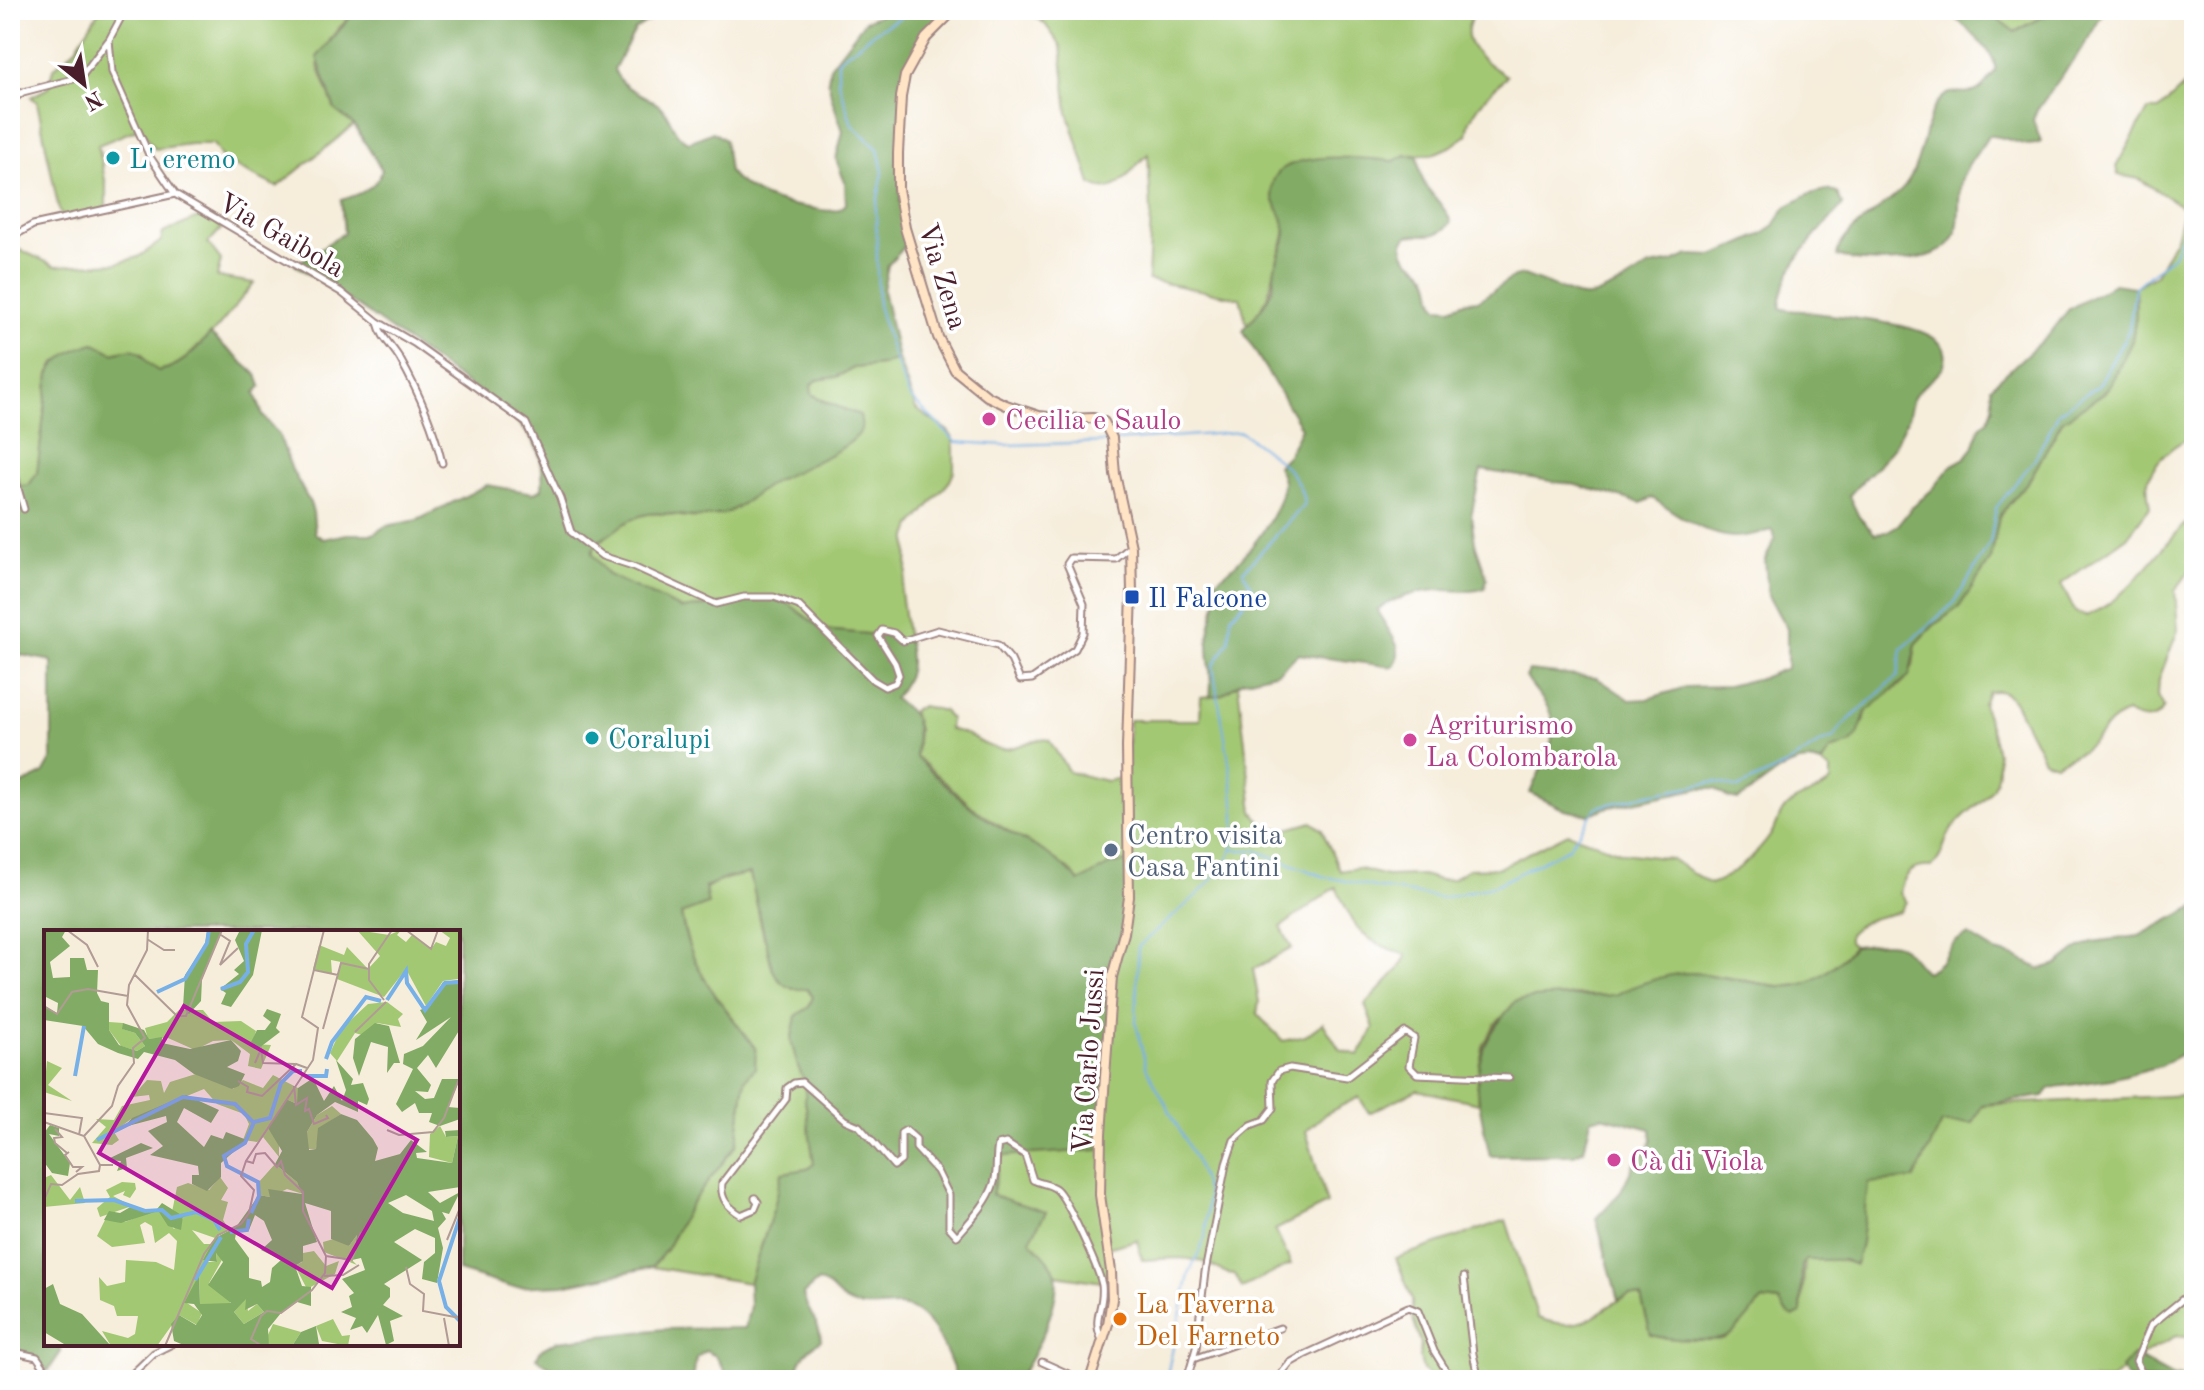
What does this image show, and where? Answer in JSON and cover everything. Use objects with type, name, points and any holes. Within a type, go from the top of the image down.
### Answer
[{"type":"street","points":[[10,102],[23,92],[81,77],[109,40],[125,10]]},
{"type":"street","name":"Via Zena","points":[[954,10],[926,38],[905,76],[898,153],[898,189],[905,228],[938,337],[955,370],[987,396],[1039,416],[1093,418],[1104,422],[1112,442],[1113,457]]},
{"type":"street","points":[[10,238],[33,225],[175,194],[150,157],[112,72],[109,40]]},
{"type":"street","name":"Via Gaibola","points":[[175,194],[341,292],[378,322],[381,335],[401,361],[427,416],[442,463]]},
{"type":"street","points":[[378,322],[414,343],[526,423],[560,498],[571,532],[602,556],[633,566],[716,604],[744,597],[774,597],[799,606],[873,680],[885,687],[895,683],[899,675],[878,636],[882,630],[894,633],[903,641],[938,630],[998,645],[1011,660],[1020,680],[1032,679],[1075,649],[1083,633],[1084,604],[1067,564],[1071,558],[1116,559],[1131,547]]},
{"type":"street","name":"Via Carlo Jussi","points":[[1090,1380],[1112,1299],[1100,1195],[1101,1134],[1112,977],[1124,933],[1129,897],[1127,747],[1131,547],[1113,457]]},
{"type":"street","points":[[10,461],[24,509]]},
{"type":"street","points":[[1187,1380],[1226,1164],[1234,1140],[1251,1125],[1264,1120],[1273,1108],[1272,1081],[1279,1071],[1290,1068],[1347,1077],[1405,1032],[1414,1038],[1409,1066],[1417,1074],[1509,1078]]},
{"type":"street","points":[[755,1198],[758,1202],[755,1209],[741,1215],[729,1207],[721,1193],[722,1183],[786,1099],[787,1088],[794,1083],[802,1082],[845,1120],[859,1126],[888,1163],[894,1166],[901,1161],[901,1133],[906,1130],[916,1139],[916,1148],[937,1171],[949,1195],[949,1227],[957,1236],[979,1210],[994,1183],[998,1145],[1006,1143],[1025,1155],[1033,1180],[1053,1186],[1064,1196],[1096,1265],[1102,1287],[1096,1327],[1103,1341]]},
{"type":"street","points":[[1464,1277],[1479,1380]]},
{"type":"street","points":[[2145,1380],[2136,1361],[2151,1325],[2194,1290]]},
{"type":"street","points":[[1276,1380],[1290,1363],[1304,1355],[1408,1307],[1418,1311],[1434,1351],[1452,1380]]},
{"type":"street","points":[[1193,1359],[1280,1328]]},
{"type":"street","points":[[126,1380],[154,1353],[168,1346]]},
{"type":"street","points":[[10,1351],[37,1357],[53,1380]]},
{"type":"street","points":[[1042,1362],[1082,1380]]},
{"type":"green space","points":[[356,10],[334,34],[318,66],[335,110],[354,125],[277,187],[224,161],[213,144],[155,149],[140,128],[98,145],[106,185],[106,208],[76,220],[62,217],[37,102],[31,97],[48,88],[53,69],[76,48],[99,11]]},
{"type":"green space","points":[[356,10],[667,10],[635,30],[614,69],[618,77],[629,88],[662,108],[683,139],[689,142],[713,132],[725,140],[729,172],[756,193],[777,201],[830,211],[846,204],[845,183],[836,159],[843,131],[828,80],[830,67],[865,21],[891,10],[956,10],[932,34],[904,74],[900,200],[907,244],[888,265],[883,290],[898,359],[881,365],[854,368],[836,377],[817,380],[811,385],[812,394],[820,400],[860,415],[860,432],[844,446],[770,484],[729,512],[707,517],[642,515],[600,541],[592,553],[608,575],[682,609],[768,598],[788,603],[823,630],[890,636],[908,642],[909,672],[894,699],[914,717],[916,757],[976,811],[1044,851],[1079,882],[1111,864],[1129,862],[1126,906],[1116,961],[1099,1150],[1000,1156],[992,1195],[1046,1212],[1030,1240],[1049,1261],[1056,1275],[1050,1315],[1031,1358],[1017,1380],[957,1380],[936,1333],[919,1314],[897,1306],[853,1305],[817,1282],[803,1294],[821,1340],[803,1357],[797,1380],[730,1380],[716,1356],[706,1351],[696,1358],[693,1380],[571,1380],[536,1358],[542,1349],[557,1341],[664,1329],[745,1328],[750,1306],[749,1283],[782,1173],[807,1169],[814,1164],[805,1100],[806,1084],[791,1041],[796,1016],[809,1007],[813,997],[807,989],[785,985],[772,968],[750,874],[730,877],[705,887],[708,904],[681,914],[691,952],[700,970],[756,1049],[755,1068],[745,1080],[737,1144],[690,1205],[666,1250],[652,1267],[563,1285],[511,1287],[460,1272],[460,930],[44,930],[44,1346],[60,1346],[61,1352],[48,1371],[34,1358],[10,1356],[10,790],[43,774],[52,758],[52,661],[10,653],[10,455],[20,486],[29,485],[37,473],[49,374],[68,354],[94,343],[113,353],[136,350],[158,371],[174,366],[187,357],[210,334],[257,375],[261,386],[255,393],[263,416],[279,435],[292,470],[310,503],[315,533],[323,539],[347,534],[373,534],[386,526],[418,520],[487,485],[534,493],[542,489],[540,457],[526,431],[510,415],[295,265],[344,233],[341,200],[371,187],[382,170],[354,125],[335,110],[317,57]]},
{"type":"green space","points":[[1026,10],[1478,10],[1470,21],[1469,40],[1480,56],[1507,76],[1484,99],[1470,120],[1467,135],[1450,147],[1433,154],[1406,155],[1394,161],[1333,159],[1274,201],[1284,221],[1285,235],[1266,299],[1247,325],[1240,298],[1148,280],[1151,212],[1148,154],[1116,185],[1100,188],[1091,184],[1068,113],[1061,46],[1045,24]]},
{"type":"green space","points":[[1946,10],[1986,10],[2015,32],[2055,10],[2105,10],[2085,44],[2037,110],[2033,120],[2041,142],[2028,145],[1988,136],[1967,167],[1959,193],[1956,232],[1945,248],[1917,259],[1899,261],[1864,261],[1837,256],[1846,237],[1905,186],[1939,101],[1951,93],[1977,91],[1995,71],[1995,64],[1985,47]]},
{"type":"green space","points":[[1986,10],[2048,10],[2051,13],[2014,32]]},
{"type":"green space","points":[[2194,77],[2194,437],[2173,447],[2154,467],[2147,484],[2150,507],[2127,537],[2061,584],[2075,612],[2086,616],[2101,609],[2127,588],[2185,524],[2194,532],[2194,565],[2175,591],[2178,630],[2159,679],[2158,696],[2164,707],[2161,713],[2147,719],[2126,713],[2112,722],[2086,748],[2056,764],[2044,760],[2014,701],[2005,693],[1988,692],[1983,704],[1998,762],[1994,784],[1984,799],[1952,829],[1935,863],[1906,876],[1900,893],[1906,902],[1900,911],[1868,920],[1856,928],[1849,934],[1849,942],[1854,946],[1822,975],[1796,986],[1781,986],[1688,973],[1655,981],[1616,996],[1574,995],[1521,1000],[1495,1024],[1483,1046],[1477,1087],[1479,1103],[1417,1090],[1369,1113],[1359,1097],[1325,1114],[1306,1131],[1327,1204],[1275,1230],[1291,1264],[1242,1288],[1235,1274],[1198,1261],[1174,1258],[1142,1260],[1137,1240],[1107,1248],[1109,1283],[1056,1275],[1050,1263],[992,1196],[1000,1155],[1034,1152],[1090,876],[1079,882],[1071,871],[977,811],[916,756],[918,729],[912,711],[922,706],[944,711],[950,719],[949,729],[994,748],[1005,749],[1049,740],[1069,772],[1107,781],[1126,777],[1129,720],[1200,720],[1201,697],[1221,695],[1238,684],[1253,811],[1266,828],[1288,829],[1312,822],[1322,830],[1340,871],[1357,868],[1386,876],[1422,875],[1440,880],[1452,879],[1468,869],[1499,868],[1568,833],[1623,853],[1671,859],[1710,884],[1719,880],[1737,870],[1760,848],[1787,806],[1831,782],[1831,770],[1821,764],[1830,750],[1841,747],[1864,722],[1866,712],[1875,702],[1903,683],[1913,666],[1916,644],[1933,626],[1959,607],[1991,559],[1999,516],[2030,479],[2062,421],[2104,392],[2118,371],[2132,341],[2136,316],[2135,287],[2156,274],[2176,237],[2184,208],[2139,179],[2118,175],[2116,167],[2148,110],[2159,110]],"holes":[[[1336,887],[1361,932],[1379,944],[1407,955],[1398,970],[1365,1005],[1374,1028],[1359,1055],[1340,1050],[1323,1023],[1305,1036],[1283,1041],[1257,1014],[1259,1002],[1253,969],[1292,948],[1281,927]]]},
{"type":"green space","points":[[1406,155],[1418,156],[1426,186],[1451,222],[1437,234],[1408,236],[1403,244],[1406,256],[1428,277],[1438,307],[1451,308],[1479,300],[1514,277],[1524,275],[1581,297],[1596,295],[1650,266],[1689,255],[1714,256],[1761,235],[1773,227],[1786,207],[1810,194],[1827,190],[1837,193],[1843,205],[1794,265],[1782,292],[1780,308],[1912,329],[1939,342],[1945,352],[1942,369],[1914,397],[1894,446],[1849,496],[1859,517],[1875,534],[1898,525],[1952,465],[1965,458],[1993,408],[1991,387],[2051,332],[2069,309],[2114,284],[2135,287],[2136,316],[2132,341],[2105,392],[2062,421],[2030,479],[1999,516],[1991,559],[1959,607],[1933,626],[1916,644],[1909,676],[1866,712],[1858,735],[1851,743],[1830,750],[1821,764],[1810,761],[1788,766],[1738,800],[1728,798],[1715,789],[1696,789],[1605,808],[1589,815],[1565,810],[1530,793],[1548,752],[1553,730],[1548,708],[1526,677],[1529,671],[1597,678],[1630,700],[1647,699],[1686,687],[1728,686],[1787,668],[1787,629],[1768,596],[1765,559],[1775,539],[1773,530],[1744,536],[1723,536],[1691,523],[1652,498],[1641,503],[1576,485],[1481,470],[1471,516],[1475,543],[1487,578],[1485,588],[1423,592],[1399,598],[1378,609],[1397,645],[1397,659],[1393,667],[1298,654],[1278,672],[1242,681],[1221,695],[1210,697],[1208,645],[1217,596],[1216,580],[1248,551],[1268,524],[1283,483],[1277,466],[1288,455],[1301,428],[1243,331],[1271,292],[1275,267],[1286,236],[1272,187],[1277,174],[1289,165],[1305,160],[1345,158],[1394,161]]},
{"type":"green space","points":[[200,217],[212,220],[222,228],[208,243],[221,260],[217,277],[254,283],[211,335],[172,367],[158,371],[148,365],[142,353],[123,350],[113,353],[94,343],[55,363],[49,374],[37,473],[29,485],[20,487],[10,455],[10,245],[55,266],[118,263],[138,257],[161,241],[163,233]]},
{"type":"green space","points":[[898,359],[916,409],[948,431],[953,438],[954,449],[954,471],[950,481],[912,526],[908,537],[907,572],[901,592],[908,642],[890,636],[823,630],[768,598],[682,609],[608,575],[592,553],[600,541],[642,515],[655,513],[702,517],[717,514],[840,448],[859,433],[833,405],[812,394],[811,385],[817,380],[836,377],[854,368],[882,365]]},
{"type":"green space","points":[[750,874],[764,938],[792,989],[807,989],[813,997],[809,1007],[805,1100],[814,1164],[807,1169],[782,1174],[749,1283],[652,1267],[666,1250],[690,1205],[737,1144],[745,1080],[734,1019],[707,985],[689,948],[681,914],[710,885]]},
{"type":"green space","points":[[2194,907],[2194,1047],[2160,1066],[2111,1079],[2050,1088],[2044,1096],[1982,1105],[1973,1123],[1942,1123],[1914,1179],[1868,1183],[1861,1243],[1855,1265],[1844,1260],[1805,1260],[1802,1266],[1801,1313],[1793,1317],[1779,1302],[1763,1300],[1727,1337],[1678,1339],[1651,1335],[1641,1297],[1630,1295],[1618,1300],[1596,1218],[1620,1193],[1635,1162],[1648,1149],[1652,1140],[1651,1129],[1602,1116],[1591,1119],[1584,1150],[1574,1155],[1490,1156],[1478,1092],[1478,1074],[1488,1040],[1515,1002],[1551,997],[1615,995],[1652,980],[1683,973],[1793,986],[1821,975],[1854,946],[1879,943],[1902,947],[1926,972],[1939,963],[1960,938],[1968,935],[1996,952],[2016,957],[2040,969],[2058,964],[2092,942],[2139,936]]},
{"type":"green space","points":[[2194,1092],[2194,1338],[2176,1336],[2135,1359],[2111,1380],[1433,1380],[1423,1370],[1421,1344],[1412,1316],[1412,1299],[1396,1258],[1506,1220],[1538,1318],[1554,1323],[1578,1323],[1630,1295],[1641,1297],[1651,1335],[1662,1338],[1727,1337],[1763,1300],[1779,1302],[1786,1312],[1801,1313],[1805,1260],[1834,1259],[1855,1264],[1868,1182],[1942,1123],[1973,1123],[1982,1105],[2187,1095]]},
{"type":"green space","points":[[2133,1355],[2173,1377],[2194,1375],[2194,1380],[2129,1380],[2121,1368]]},
{"type":"waterway","points":[[914,10],[876,31],[838,60],[838,80],[852,125],[878,149],[883,172],[876,208],[878,305],[909,396],[956,442],[1006,445],[1110,442]]},
{"type":"waterway","points":[[1233,850],[1255,850],[1322,876],[1442,898],[1496,885],[1568,848],[1597,807],[1715,782],[1738,788],[1834,738],[1842,726],[1898,676],[1902,649],[1955,602],[1990,543],[1996,508],[2034,460],[2059,412],[2099,385],[2129,330],[2135,287],[2173,255],[2194,206]]},
{"type":"waterway","points":[[1116,441],[1241,432],[1290,472],[1302,493],[1304,505],[1243,571],[1254,592],[1231,617],[1229,641],[1213,666],[1233,788],[1235,834],[1232,850],[1204,888],[1138,947],[1136,1024],[1146,1067],[1196,1161],[1208,1196],[1205,1238],[1189,1274],[1167,1375],[1163,1380]]},
{"type":"place","name":"L' eremo","points":[[113,158]]},
{"type":"place","name":"Cecilia e Saulo","points":[[989,419]]},
{"type":"place","name":"Il Falcone","points":[[1132,597]]},
{"type":"place","name":"Coralupi","points":[[592,738]]},
{"type":"place","name":"Agriturismo La Colombarola","points":[[1410,740]]},
{"type":"place","name":"Centro visita Casa Fantini","points":[[1111,850]]},
{"type":"place","name":"Cà di Viola","points":[[1614,1160]]},
{"type":"place","name":"La Taverna Del Farneto","points":[[1120,1319]]}]
